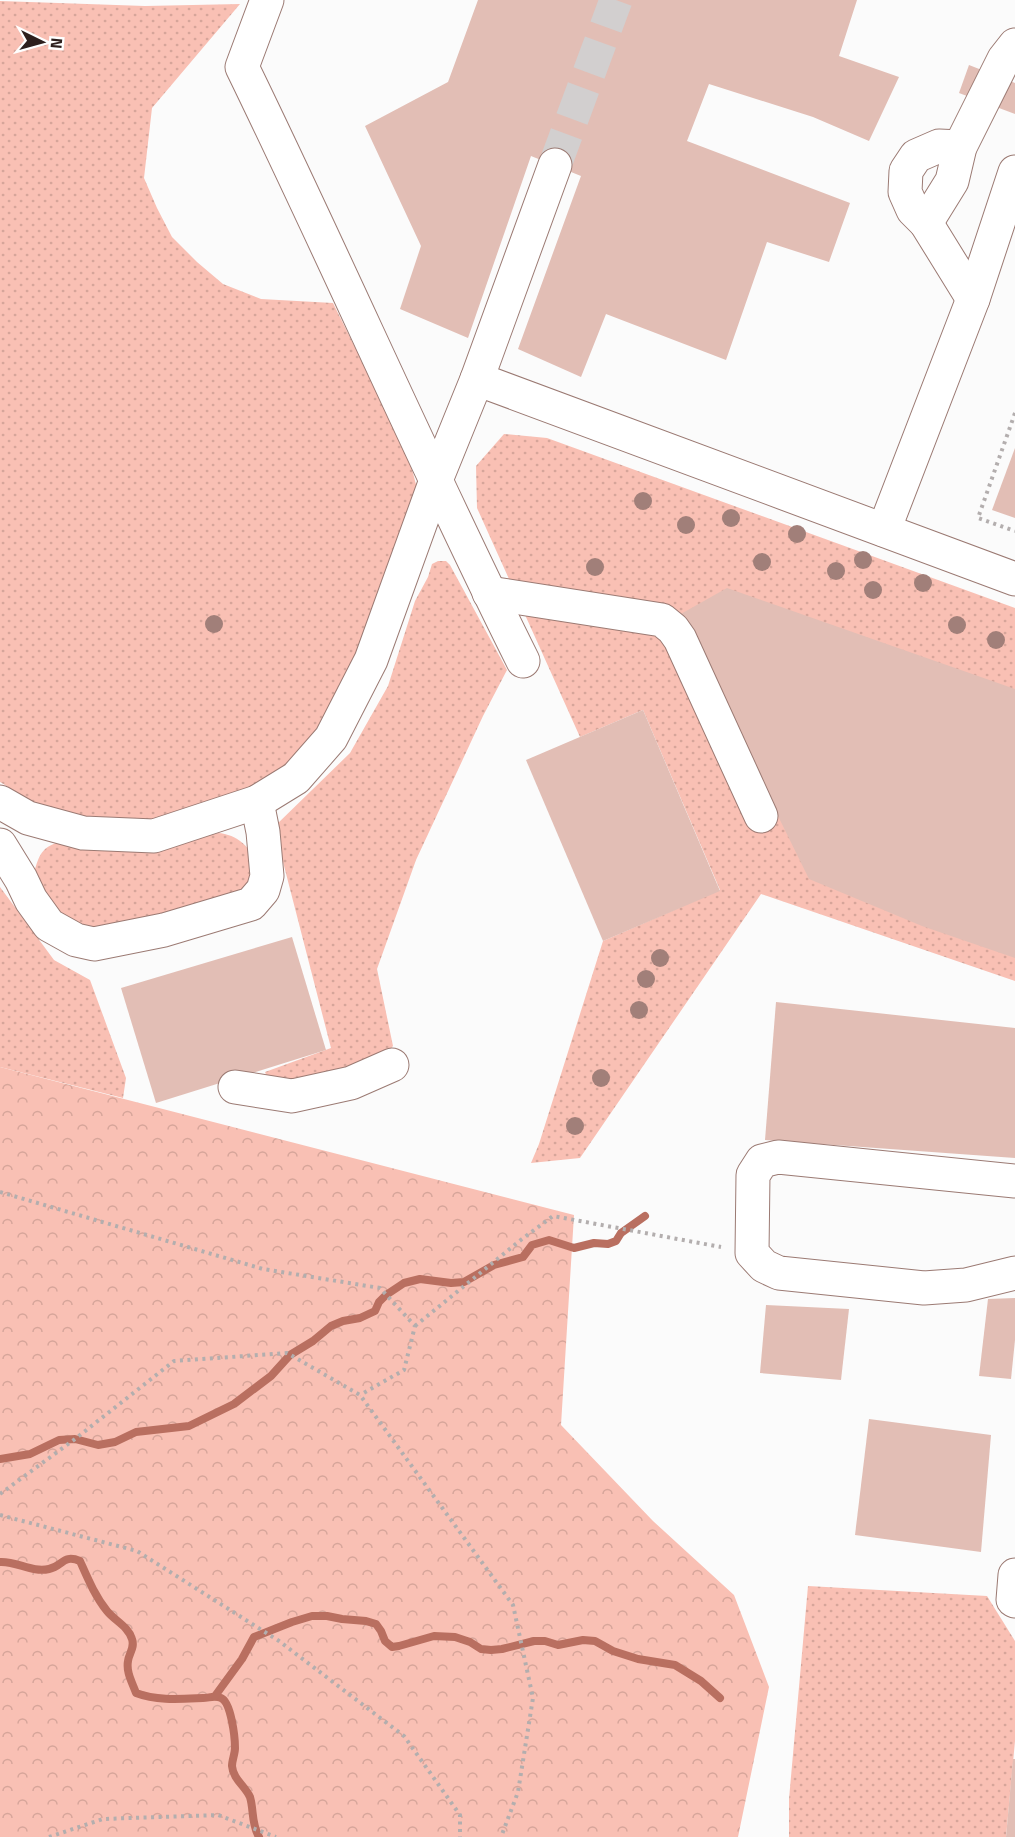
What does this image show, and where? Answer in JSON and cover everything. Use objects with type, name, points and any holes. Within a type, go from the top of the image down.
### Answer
[{"type":"lane","points":[[267,0],[242,67],[523,661]]},
{"type":"lane","points":[[926,223],[952,181],[960,147],[1004,59],[1015,45]]},
{"type":"lane","points":[[960,147],[939,146],[916,156],[906,171],[905,192],[913,210],[926,223],[973,299]]},
{"type":"lane","points":[[0,802],[28,818],[83,833],[154,836],[257,802],[296,778],[331,738],[371,660],[555,165]]},
{"type":"lane","points":[[884,530],[973,299],[1015,172]]},
{"type":"lane","points":[[477,379],[1015,579]]},
{"type":"lane","points":[[489,593],[662,620],[673,629],[680,639],[761,816]]},
{"type":"lane","points":[[0,845],[31,900],[49,924],[76,940],[94,945],[164,930],[251,904],[263,890],[267,876],[263,832],[257,802]]},
{"type":"lane","points":[[21,879],[22,865],[31,844],[47,829],[57,826]]},
{"type":"lane","points":[[235,1087],[292,1096],[351,1083],[392,1065]]},
{"type":"lane","points":[[1015,1181],[778,1156],[762,1161],[753,1175],[752,1253],[764,1266],[779,1273],[924,1288],[966,1285],[1015,1272]]},
{"type":"lane","points":[[1015,1575],[1013,1600],[1015,1601]]},
{"type":"path","points":[[1015,413],[978,518],[1015,531]]},
{"type":"path","points":[[0,1192],[263,1269],[380,1288],[415,1326]]},
{"type":"path","points":[[360,1395],[405,1370],[415,1326],[553,1216],[752,1253]]},
{"type":"path","points":[[0,1494],[75,1439],[174,1361],[287,1353],[360,1395],[513,1605],[533,1698],[518,1792],[501,1837]]},
{"type":"path","points":[[0,1515],[136,1551],[279,1641],[404,1736],[460,1815],[460,1837]]},
{"type":"path","points":[[49,1837],[103,1819],[218,1815],[276,1837]]},
{"type":"green space","points":[[0,1],[145,6],[240,4],[152,108],[144,178],[172,237],[223,284],[261,299],[333,303],[408,454],[419,496],[341,695],[288,768],[228,805],[164,822],[97,822],[46,810],[0,782]]},
{"type":"green space","points":[[504,434],[547,438],[1015,608],[1015,981],[761,894],[580,1158],[531,1163],[603,941],[720,890],[643,710],[580,737],[477,508],[476,466]]},
{"type":"green space","points":[[446,561],[450,565],[507,670],[416,860],[377,969],[393,1046],[378,1064],[273,1092],[265,1072],[331,1048],[274,827],[350,753],[388,686],[415,601],[432,564]]},
{"type":"green space","points":[[218,833],[238,839],[248,848],[254,868],[250,888],[104,933],[58,915],[32,879],[45,849],[66,840],[159,846]]},
{"type":"green space","points":[[0,887],[54,960],[90,980],[126,1078],[123,1098],[0,1067]]},
{"type":"green space","points":[[0,1067],[574,1215],[561,1425],[653,1521],[734,1595],[769,1687],[738,1837],[0,1837]]},
{"type":"green space","points":[[808,1586],[987,1596],[1015,1641],[1015,1741],[1006,1837],[789,1837],[789,1799]]},
{"type":"building","points":[[478,0],[857,0],[839,56],[899,77],[869,141],[813,117],[709,84],[687,141],[850,203],[829,262],[767,242],[726,360],[606,314],[581,377],[518,349],[581,176],[531,156],[468,338],[400,309],[421,246],[365,126],[448,82]]},
{"type":"building","points":[[969,65],[1015,83],[1015,114],[959,93]]},
{"type":"building","points":[[1015,448],[1015,518],[992,510]]},
{"type":"building","points":[[727,588],[1015,689],[1015,958],[922,926],[809,879],[679,615]]},
{"type":"building","points":[[643,710],[720,891],[603,941],[526,760]]},
{"type":"building","points":[[292,937],[326,1050],[156,1103],[121,988]]},
{"type":"building","points":[[776,1002],[1015,1028],[1015,1158],[765,1140]]},
{"type":"building","points":[[1015,1298],[1015,1340],[1011,1379],[979,1376],[988,1299]]},
{"type":"building","points":[[766,1305],[849,1309],[841,1380],[760,1373]]},
{"type":"building","points":[[869,1419],[991,1435],[981,1552],[855,1535]]},
{"type":"building","points":[[1013,1759],[1015,1759],[1015,1837],[1006,1837]]},
{"type":"waterway","points":[[0,1459],[30,1454],[59,1440],[75,1439],[98,1445],[115,1442],[136,1432],[189,1426],[234,1404],[271,1376],[290,1355],[313,1341],[331,1326],[375,1311],[379,1302],[386,1295],[404,1283],[420,1279],[451,1283],[464,1282],[494,1265],[523,1257],[532,1245],[549,1240],[574,1248],[594,1243],[608,1244],[616,1241],[621,1233],[645,1216]]},
{"type":"waterway","points":[[0,1562],[43,1570],[54,1568],[70,1559],[80,1561],[103,1605],[130,1634],[133,1645],[128,1669],[136,1693],[169,1699],[216,1697],[224,1701],[232,1720],[235,1748],[233,1771],[250,1797],[259,1837]]},
{"type":"waterway","points":[[215,1696],[242,1659],[254,1637],[312,1616],[327,1616],[376,1624],[385,1641],[392,1647],[434,1636],[455,1637],[481,1649],[491,1650],[534,1641],[545,1641],[558,1645],[583,1640],[595,1641],[613,1651],[638,1659],[675,1665],[701,1681],[720,1698]]},
{"type":"tunnel","points":[[555,165],[616,0]]}]
